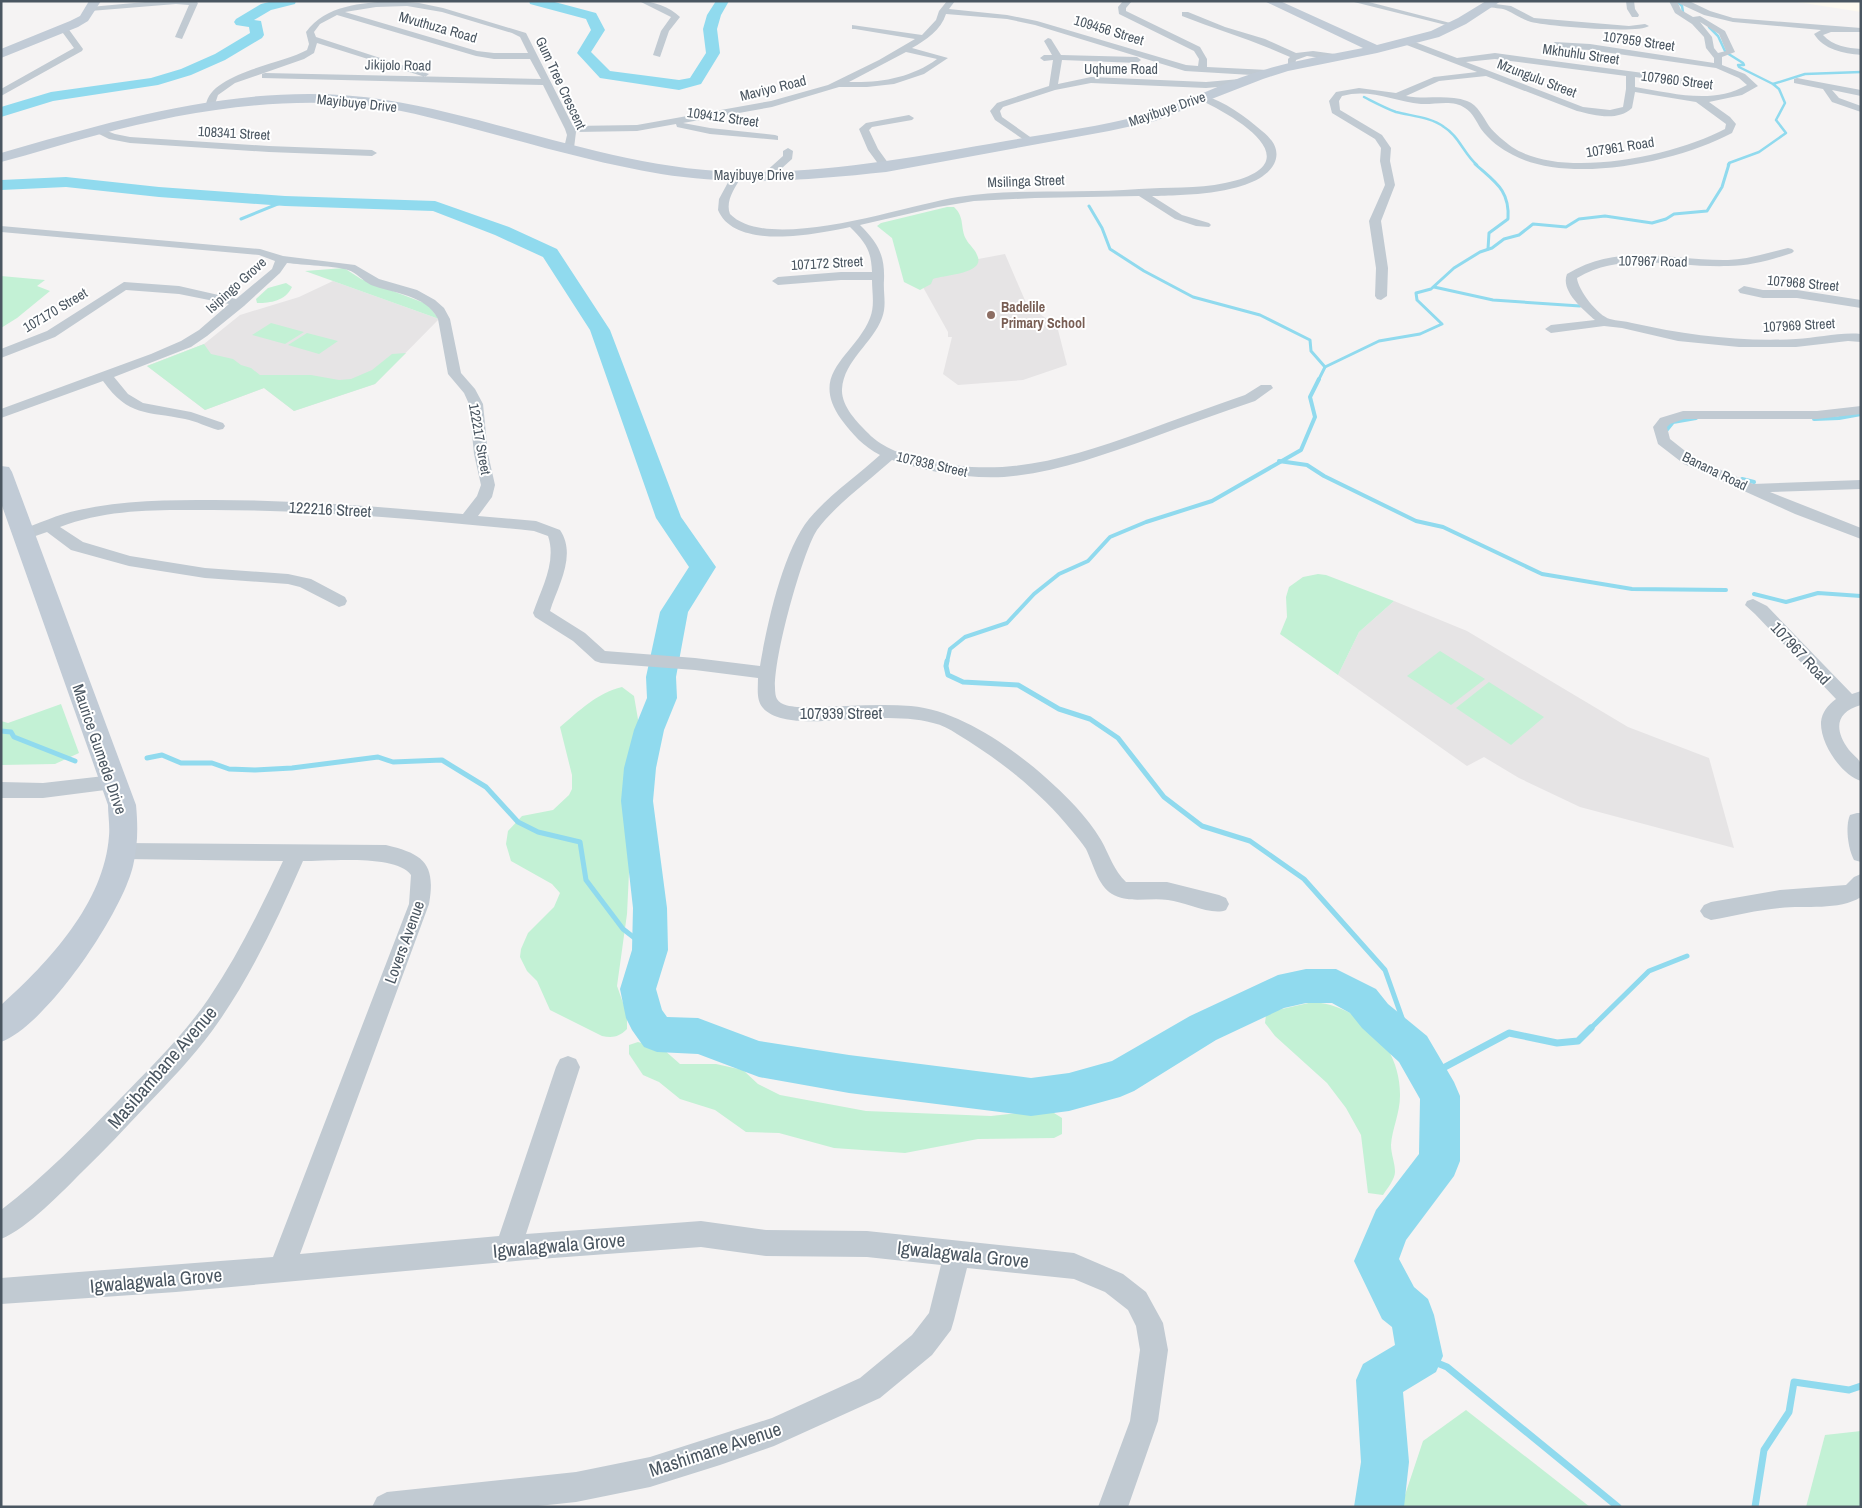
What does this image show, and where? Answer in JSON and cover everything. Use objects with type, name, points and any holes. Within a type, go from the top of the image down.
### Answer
[{"type":"street","points":[[643,1],[676,17],[665,31],[657,55]]},
{"type":"street","points":[[1128,1],[1122,7],[1122,12],[1197,50],[1203,59],[1202,69]]},
{"type":"street","points":[[1270,1],[1377,48]]},
{"type":"street","points":[[1354,1],[1454,25]]},
{"type":"street","points":[[1630,1],[1631,9],[1635,15]]},
{"type":"street","points":[[1673,1],[1677,9],[1719,29],[1728,43],[1728,48],[1731,52],[1717,56]]},
{"type":"street","points":[[1680,1],[1707,13],[1733,20],[1847,30]]},
{"type":"street","points":[[1,54],[64,30],[80,21],[94,4],[198,2],[179,38]]},
{"type":"street","name":"109456 Street","points":[[938,2],[1030,21],[1185,68],[1268,73]]},
{"type":"street","points":[[1492,3],[1534,20],[1629,28],[1644,26]]},
{"type":"street","name":"Mayibuye Drive","points":[[1,158],[153,115],[210,105],[286,99],[363,101],[430,113],[662,170],[736,177],[821,174],[886,167],[1136,122],[1164,114],[1240,82],[1268,73],[1293,61],[1335,57],[1407,42],[1435,34],[1492,3]]},
{"type":"street","name":"Gum Tree Crescent","points":[[210,105],[213,95],[220,88],[249,75],[289,63],[306,55],[313,48],[310,32],[314,24],[323,18],[336,13],[380,5],[418,5],[520,33],[526,39],[570,129],[572,136],[569,148]]},
{"type":"street","name":"Maviyo Road","points":[[570,129],[626,129],[667,123],[772,104],[837,84],[923,38],[940,21],[948,5]]},
{"type":"street","name":"Mvuthuza Road","points":[[336,13],[476,53],[494,56],[534,56]]},
{"type":"street","name":"107960 Street","points":[[1631,89],[1700,100],[1728,98],[1742,93],[1753,86],[1742,76],[1718,66],[1717,56],[1710,48],[1708,37],[1685,13]]},
{"type":"street","points":[[1185,14],[1222,29],[1252,37],[1293,61]]},
{"type":"street","points":[[856,27],[923,38]]},
{"type":"street","points":[[1194,28],[1234,37],[1252,37]]},
{"type":"street","points":[[1,93],[79,49],[64,30]]},
{"type":"street","points":[[1861,30],[1824,31],[1818,34],[1818,36],[1836,47],[1861,52]]},
{"type":"street","points":[[312,39],[445,80]]},
{"type":"street","points":[[1048,41],[1058,57],[1053,88]]},
{"type":"street","name":"Mzungulu Street","points":[[1407,42],[1580,109],[1595,112],[1613,113],[1625,109],[1631,89],[1630,75]]},
{"type":"street","name":"107959 Street","points":[[1555,45],[1590,47],[1718,66]]},
{"type":"street","points":[[837,84],[866,85],[886,83],[931,68],[944,58],[905,49]]},
{"type":"street","name":"Mkhuhlu Street","points":[[1456,61],[1507,53],[1630,75],[1703,84]]},
{"type":"street","points":[[1044,58],[1156,60]]},
{"type":"street","points":[[1381,296],[1382,268],[1375,221],[1390,185],[1386,148],[1379,137],[1338,114],[1333,106],[1336,96],[1346,92],[1398,96],[1437,79],[1488,73]]},
{"type":"street","name":"Jikijolo Road","points":[[249,75],[546,82]]},
{"type":"street","name":"Uqhume Road","points":[[1030,141],[998,118],[995,111],[1000,105],[1053,88],[1100,80],[1206,85],[1240,82]]},
{"type":"street","points":[[1797,81],[1861,93]]},
{"type":"street","points":[[1827,87],[1828,93],[1834,98],[1861,110]]},
{"type":"street","name":"107961 Road","points":[[1398,96],[1419,100],[1465,103],[1472,108],[1488,130],[1509,150],[1541,162],[1579,167],[1615,164],[1692,147],[1713,140],[1729,131],[1731,124],[1727,119],[1700,100]]},
{"type":"street","name":"Msilinga Street","points":[[736,177],[723,201],[722,208],[728,218],[734,223],[748,228],[782,234],[811,231],[974,198],[1205,189],[1228,186],[1254,177],[1270,162],[1272,151],[1267,141],[1218,105],[1203,98]]},
{"type":"street","points":[[886,167],[873,150],[864,129],[869,126],[909,118]]},
{"type":"street","name":"109412 Street","points":[[667,123],[710,131],[775,138]]},
{"type":"street","name":"108341 Street","points":[[96,130],[118,138],[189,144],[372,153]]},
{"type":"street","points":[[767,176],[788,157],[788,151]]},
{"type":"street","points":[[1140,192],[1165,211],[1190,222],[1205,225]]},
{"type":"street","name":"107938 Street","points":[[852,223],[875,250],[879,276],[878,317],[846,362],[836,380],[835,390],[844,412],[865,439],[890,454],[922,464],[966,473],[997,473],[1044,467],[1070,462],[1103,451],[1250,398],[1266,388]]},
{"type":"street","name":"Isipingo Grove","points":[[1,229],[260,252],[281,259],[281,264],[276,271],[240,303],[203,333],[186,344],[106,376],[1,414]]},
{"type":"street","name":"107967 Road","points":[[1604,322],[1571,283],[1571,278],[1589,267],[1603,262],[1633,258],[1710,263],[1748,262],[1788,251]]},
{"type":"street","name":"122217 Street","points":[[281,259],[351,268],[375,282],[413,293],[440,311],[446,329],[455,374],[470,392],[476,404],[480,454],[488,485],[484,497],[468,519]]},
{"type":"street","name":"107172 Street","points":[[778,281],[841,276],[879,276]]},
{"type":"street","name":"107170 Street","points":[[1,354],[51,334],[121,287],[131,286],[180,290],[240,303]]},
{"type":"street","name":"107968 Street","points":[[1744,290],[1763,294],[1796,294],[1861,304]]},
{"type":"street","points":[[1552,329],[1604,322]]},
{"type":"street","name":"107969 Street","points":[[1604,322],[1622,324],[1678,337],[1739,343],[1796,343],[1848,337],[1861,338]]},
{"type":"street","points":[[106,376],[113,386],[136,406],[144,409],[182,414],[218,426]]},
{"type":"street","name":"Banana Road","points":[[1861,410],[1817,415],[1683,415],[1664,421],[1660,427],[1663,441],[1679,454],[1800,511],[1861,534]]},
{"type":"street","name":"107939 Street","points":[[890,454],[821,514],[802,541],[796,556],[767,673],[765,685],[766,698],[770,704],[781,710],[801,714],[858,712],[928,714],[959,726],[1018,765],[1051,794],[1090,838],[1110,876],[1120,888],[1125,890],[1164,891],[1219,904]]},
{"type":"street","name":"Maurice Gumede Drive","points":[[1,472],[36,530],[125,818],[122,851],[112,885],[95,916],[74,949],[49,980],[1,1027]]},
{"type":"street","points":[[1750,488],[1861,484]]},
{"type":"street","name":"122216 Street","points":[[36,530],[77,515],[107,508],[165,504],[305,507],[536,526],[555,533],[559,545],[556,570],[541,613],[579,637],[596,654],[609,658]]},
{"type":"street","points":[[36,530],[63,538],[77,546],[129,561],[205,573],[288,579],[304,583],[339,601]]},
{"type":"street","name":"107967 Road","points":[[1753,605],[1761,610],[1854,700]]},
{"type":"street","points":[[609,658],[695,664],[767,673]]},
{"type":"street","points":[[1854,700],[1830,716],[1829,726],[1831,738],[1839,752],[1861,774]]},
{"type":"street","points":[[1,790],[24,792],[55,790],[113,782]]},
{"type":"street","points":[[1861,821],[1857,821],[1861,854]]},
{"type":"street","name":"Lovers Avenue","points":[[122,851],[386,853],[402,856],[413,861],[419,868],[423,878],[419,904],[282,1268]]},
{"type":"street","name":"Masibambane Avenue","points":[[1,1226],[74,1165],[153,1082],[202,1025],[232,981],[277,898],[297,851]]},
{"type":"street","points":[[1711,911],[1780,899],[1833,896],[1850,893],[1858,888],[1861,883]]},
{"type":"street","points":[[508,1249],[568,1067]]},
{"type":"street","name":"Igwalagwala Grove","points":[[1,1291],[101,1286],[282,1268],[701,1234],[766,1243],[867,1244],[1074,1266],[1114,1283]]},
{"type":"street","name":"Mashimane Avenue","points":[[387,1507],[576,1487],[650,1472],[738,1445],[825,1410],[870,1388],[922,1345],[941,1320],[957,1254]]},
{"type":"street","points":[[1113,1507],[1144,1421],[1154,1350],[1149,1323],[1137,1301],[1114,1283]]},
{"type":"shaded area","points":[[1791,1],[1861,1],[1861,12]]},
{"type":"shaded area","name":"Badelile Primary School","points":[[1005,254],[1027,305],[1057,326],[1067,365],[1023,380],[958,385],[943,374],[952,337],[948,337],[948,332],[914,271]]},
{"type":"shaded area","points":[[333,281],[439,319],[375,384],[294,411],[264,388],[205,410],[147,366],[204,344],[240,315],[299,297]]},
{"type":"shaded area","points":[[1394,601],[1467,631],[1628,727],[1709,758],[1734,848],[1580,807],[1519,778],[1484,757],[1467,766],[1338,675],[1359,632]]},
{"type":"green space","points":[[954,207],[960,215],[964,235],[976,253],[978,261],[976,266],[970,270],[933,279],[931,284],[920,290],[904,282],[892,238],[877,226],[881,223]]},
{"type":"green space","points":[[344,268],[361,279],[427,304],[439,319],[305,271]]},
{"type":"green space","points":[[1,276],[45,280],[37,286],[50,291],[17,318],[1,328]]},
{"type":"green space","points":[[286,283],[292,287],[282,298],[272,302],[257,303],[256,299],[268,288]]},
{"type":"green space","points":[[271,323],[304,332],[285,344],[252,335]]},
{"type":"green space","points":[[307,333],[338,341],[319,354],[288,345]]},
{"type":"green space","points":[[204,344],[211,354],[233,359],[260,375],[311,375],[339,380],[351,379],[372,370],[392,354],[406,353],[375,384],[294,411],[264,388],[205,410],[147,366]]},
{"type":"green space","points":[[1318,574],[1326,575],[1394,601],[1359,632],[1338,675],[1280,634],[1287,617],[1286,597],[1289,587],[1303,577]]},
{"type":"green space","points":[[1440,651],[1485,679],[1451,705],[1407,676]]},
{"type":"green space","points":[[1489,682],[1544,717],[1511,745],[1456,708]]},
{"type":"green space","points":[[622,687],[634,696],[640,731],[627,781],[624,806],[630,852],[627,914],[617,986],[627,1014],[627,1029],[621,1034],[609,1037],[602,1036],[550,1010],[537,981],[527,971],[520,957],[521,949],[528,933],[554,907],[560,893],[552,884],[511,861],[506,844],[508,831],[522,816],[553,810],[569,795],[572,789],[572,775],[560,727],[596,698]]},
{"type":"green space","points":[[61,704],[79,753],[55,764],[1,765],[1,721],[8,723]]},
{"type":"green space","points":[[1313,1002],[1331,1005],[1347,1011],[1362,1021],[1375,1032],[1386,1046],[1394,1061],[1399,1078],[1400,1096],[1391,1145],[1395,1175],[1383,1195],[1368,1193],[1361,1135],[1346,1108],[1327,1083],[1275,1036],[1265,1023],[1266,1015],[1273,1011]]},
{"type":"green space","points":[[638,1042],[663,1049],[680,1064],[716,1064],[743,1070],[758,1084],[780,1095],[866,1111],[991,1116],[1027,1112],[1054,1113],[1062,1118],[1062,1134],[1054,1138],[978,1139],[905,1153],[834,1148],[779,1133],[746,1132],[715,1110],[680,1099],[659,1082],[643,1075],[629,1054],[629,1045]]},
{"type":"green space","points":[[1466,1410],[1590,1507],[1401,1507],[1423,1441]]},
{"type":"green space","points":[[1861,1431],[1861,1507],[1806,1507],[1825,1435]]},
{"type":"waterway","points":[[1,112],[51,97],[153,82],[186,72],[220,57],[257,35],[256,24],[241,22],[266,7],[290,1]]},
{"type":"waterway","points":[[535,1],[591,16],[598,30],[584,53],[605,75],[679,85],[696,81],[713,53],[710,29],[714,15],[723,1]]},
{"type":"waterway","points":[[1677,1],[1682,6],[1683,12]]},
{"type":"waterway","points":[[1709,27],[1718,36],[1725,51]]},
{"type":"waterway","points":[[1727,53],[1743,63],[1744,65],[1738,65],[1739,67],[1773,84]]},
{"type":"waterway","points":[[1773,84],[1805,74],[1861,72]]},
{"type":"waterway","points":[[1728,165],[1759,152],[1786,133],[1776,120],[1785,103],[1779,89],[1773,84]]},
{"type":"waterway","points":[[1364,97],[1396,112],[1427,119],[1439,124],[1454,135],[1468,156],[1477,165]]},
{"type":"waterway","points":[[1475,164],[1500,187],[1508,209],[1508,219],[1489,233],[1488,249]]},
{"type":"waterway","points":[[1325,367],[1379,341],[1420,334],[1442,324],[1417,300],[1416,293],[1431,289],[1454,268],[1480,252],[1492,248],[1504,239],[1519,235],[1533,224],[1566,227],[1579,219],[1605,216],[1652,223],[1666,219],[1674,214],[1707,211],[1722,187],[1729,164]]},
{"type":"waterway","points":[[1,185],[66,182],[159,192],[285,201],[435,206],[502,231],[550,253],[600,330],[669,518],[703,567],[674,612],[661,677],[662,698],[649,730],[640,768],[637,801],[650,908],[650,950],[638,989],[645,1018],[657,1034],[698,1036],[759,1059],[849,1074],[1031,1097],[1069,1092],[1120,1078],[1203,1028],[1278,992],[1306,986],[1336,986],[1363,1001],[1375,1016],[1413,1049],[1440,1096],[1439,1161],[1391,1225],[1376,1261],[1398,1303],[1412,1315],[1420,1356],[1379,1380],[1385,1462],[1379,1507]]},
{"type":"waterway","points":[[241,219],[285,201]]},
{"type":"waterway","points":[[1089,206],[1102,228],[1110,249],[1144,271],[1193,297],[1260,315],[1310,340],[1311,351],[1325,367]]},
{"type":"waterway","points":[[1434,287],[1493,300],[1580,306]]},
{"type":"waterway","points":[[1281,461],[1301,450],[1315,417],[1310,397],[1325,367]]},
{"type":"waterway","points":[[1814,419],[1839,418],[1861,414]]},
{"type":"waterway","points":[[1665,432],[1673,422],[1696,418]]},
{"type":"waterway","points":[[947,662],[950,649],[965,637],[1007,623],[1034,594],[1059,574],[1088,561],[1110,537],[1146,522],[1212,501],[1281,461]]},
{"type":"waterway","points":[[1281,461],[1307,465],[1324,476],[1416,521],[1443,527],[1542,574],[1632,589],[1726,590]]},
{"type":"waterway","points":[[1742,479],[1754,482]]},
{"type":"waterway","points":[[1754,594],[1786,602],[1818,593],[1861,596]]},
{"type":"waterway","points":[[947,661],[948,675],[963,682],[1018,685],[1059,709],[1090,719],[1118,738],[1164,797],[1202,826],[1250,841],[1304,879],[1385,970],[1406,1029]]},
{"type":"waterway","points":[[1,731],[11,732],[14,737],[75,761]]},
{"type":"waterway","points":[[147,758],[162,755],[181,763],[212,763],[229,769],[255,770],[292,768],[378,757],[393,762],[442,760],[486,787],[518,822],[538,832],[580,842],[586,880],[623,929],[650,950]]},
{"type":"waterway","points":[[1590,1029],[1649,971],[1687,956]]},
{"type":"waterway","points":[[1405,1028],[1413,1049]]},
{"type":"waterway","points":[[1428,1076],[1509,1033],[1557,1043],[1578,1041],[1590,1029]]},
{"type":"waterway","points":[[1420,1356],[1447,1367],[1618,1507]]},
{"type":"waterway","points":[[1755,1507],[1764,1450],[1789,1412],[1794,1382],[1849,1390],[1861,1386]]},
{"type":"place","name":"Badelile Primary School","points":[[991,315]]}]
